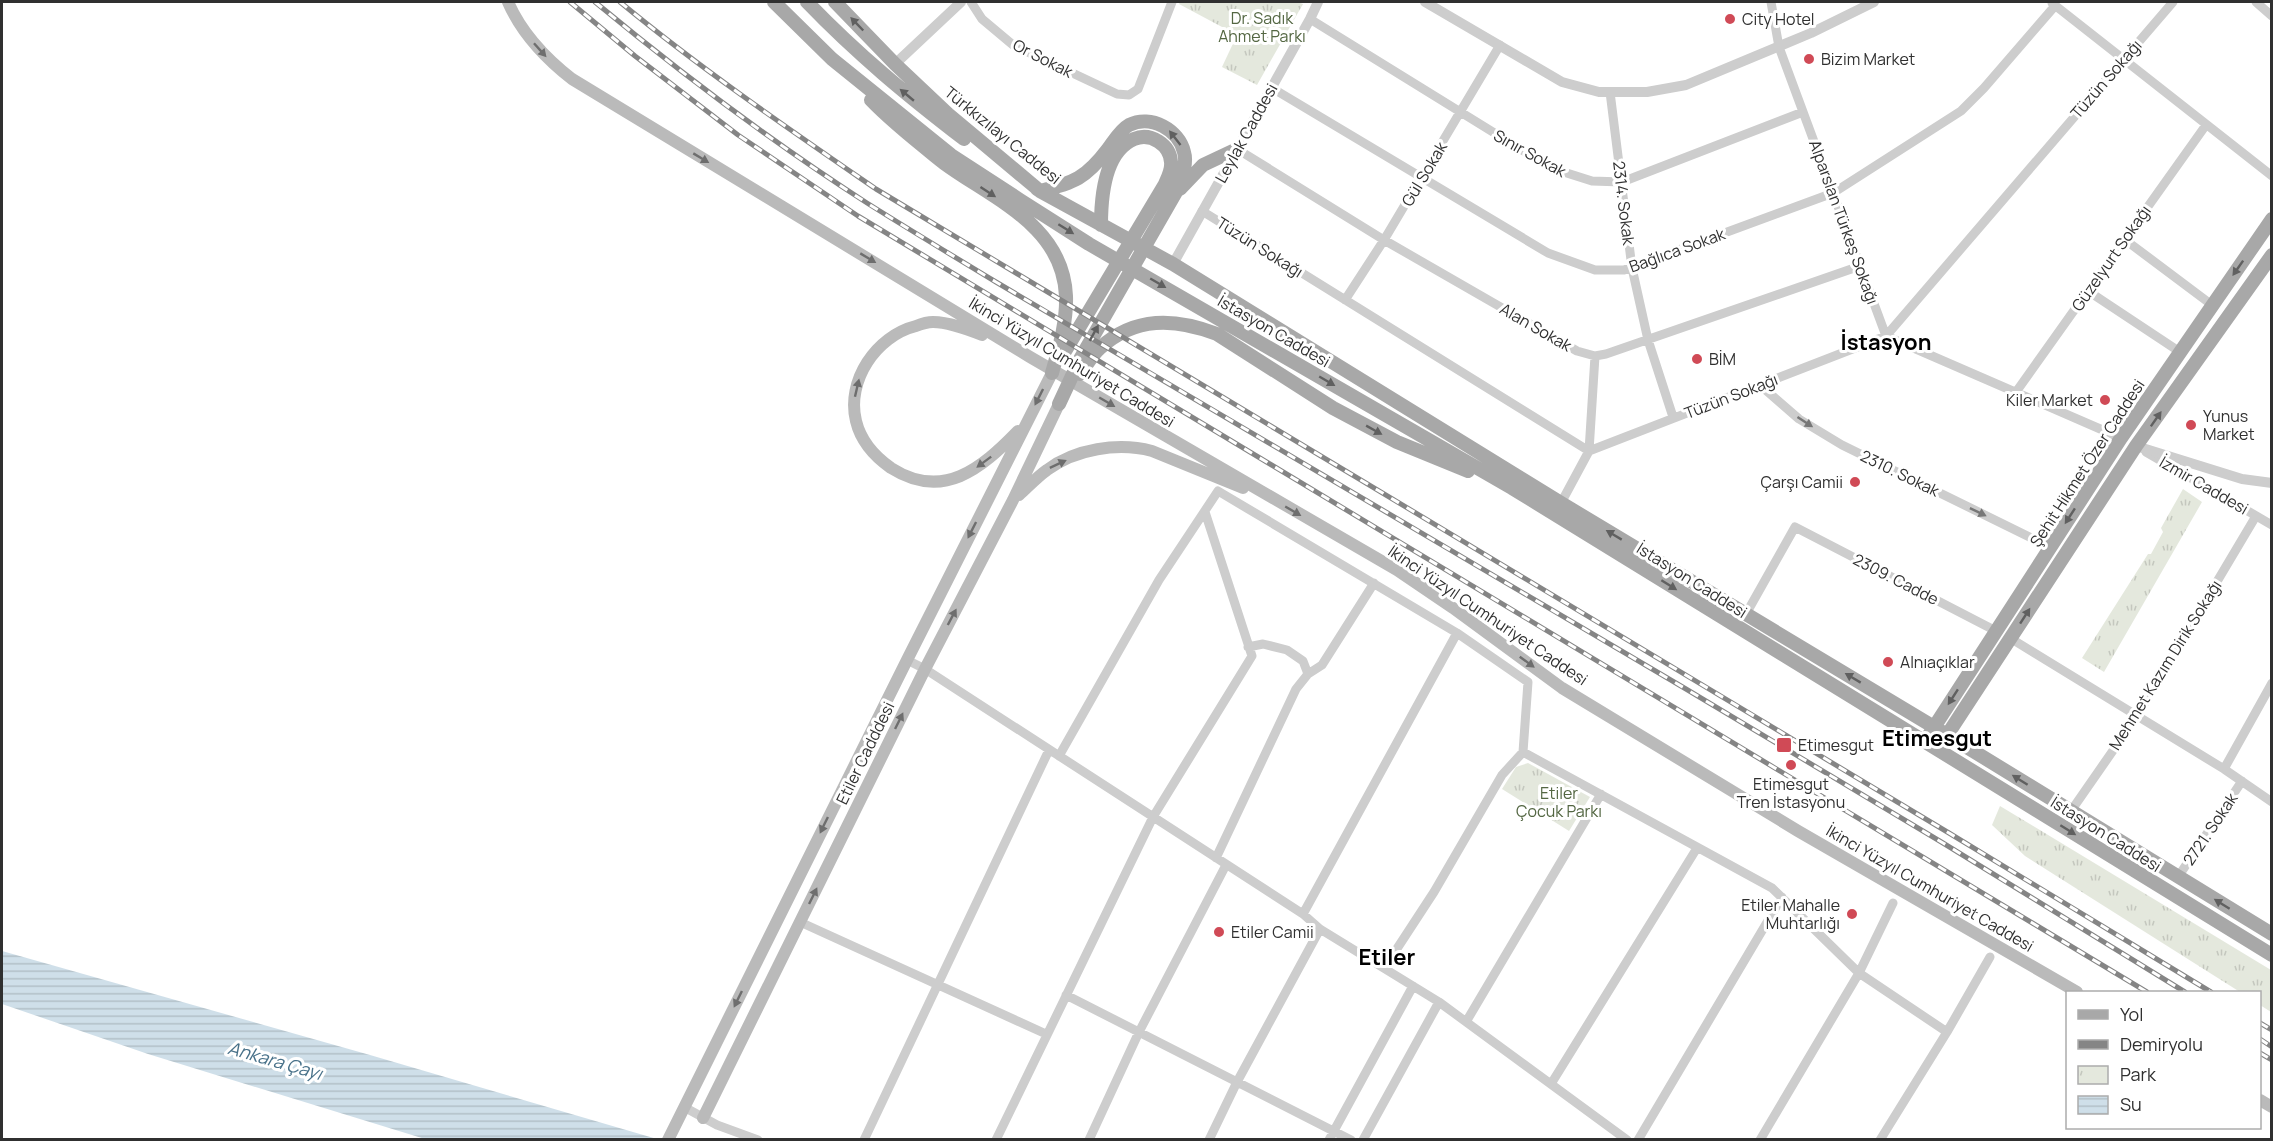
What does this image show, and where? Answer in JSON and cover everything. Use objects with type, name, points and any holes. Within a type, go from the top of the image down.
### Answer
[{"type":"main road","name":"İkinci Yüzyıl Cumhuriyet Caddesi","points":[[508,2],[524,32],[554,65],[572,79],[1030,357],[1397,570],[1454,608],[1562,688],[1698,772],[2074,991]]},
{"type":"main road","points":[[774,2],[890,119],[952,168],[1034,224],[1051,246],[1060,266],[1066,295],[1063,330],[1052,373]]},
{"type":"main road","points":[[807,2],[848,44],[915,101],[980,151],[1040,190],[1071,183],[1097,164],[1128,126],[1145,122],[1168,129],[1180,142],[1185,153],[1185,162],[1079,361],[1059,404]]},
{"type":"main road","name":"Türkkızılayı Caddesi","points":[[835,2],[948,114],[1040,190],[1173,264]]},
{"type":"main road","name":"İstasyon Caddesi","points":[[832,59],[951,155],[1089,244],[1512,488],[2271,955]]},
{"type":"main road","points":[[1101,225],[1101,203],[1108,172],[1113,159],[1128,142],[1143,137],[1151,138],[1166,147],[1171,161],[1170,188]]},
{"type":"main road","points":[[670,1135],[1052,373],[1170,188],[1203,165],[1237,149]]},
{"type":"main road","name":"Şehit Hikmet Özer Caddesi","points":[[1924,742],[2121,438],[2271,219]]},
{"type":"main road","name":"Şehit Hikmet Özer Caddesi","points":[[1937,750],[2136,446],[2271,255]]},
{"type":"main road","name":"İstasyon Caddesi","points":[[1173,264],[1561,503],[1934,727],[2271,934]]},
{"type":"main road","points":[[1027,422],[982,465],[951,480],[938,483],[920,482],[902,475],[871,452],[856,422],[854,404],[857,385],[864,367],[883,342],[906,328],[932,321],[967,328],[1030,357]]},
{"type":"main road","points":[[1059,404],[1098,350],[1129,328],[1146,323],[1197,326],[1217,334],[1333,408],[1396,442],[1512,488]]},
{"type":"main road","name":"Etiler Cadddesi","points":[[703,1118],[1059,404]]},
{"type":"main road","points":[[2121,438],[2136,446]]},
{"type":"main road","points":[[1013,500],[1048,469],[1088,450],[1106,447],[1141,448],[1273,499]]},
{"type":"street","points":[[895,64],[961,2]]},
{"type":"street","name":"Or Sokak","points":[[971,2],[982,19],[1013,45],[1117,94],[1129,95],[1138,89],[1172,2]]},
{"type":"street","name":"Leylak Caddesi","points":[[1173,264],[1318,2]]},
{"type":"street","points":[[1425,2],[1562,82],[1599,92],[1647,92],[1686,85],[1779,47],[1874,2]]},
{"type":"street","name":"Alparslan Türkeş Sokağı","points":[[1771,2],[1779,47],[1886,336]]},
{"type":"street","name":"Tüzün Sokağı","points":[[1202,211],[1589,451],[1886,336],[2174,2]]},
{"type":"street","points":[[2256,2],[2271,16]]},
{"type":"street","points":[[2052,4],[2271,176]]},
{"type":"street","name":"Bağlıca Sokak","points":[[1272,88],[1563,260],[1604,271],[1624,270],[1833,193],[1961,111],[1984,88],[2052,4]]},
{"type":"street","name":"Sınır Sokak","points":[[1310,20],[1557,171],[1592,181],[1622,182],[1803,112]]},
{"type":"street","name":"Gül Sokak","points":[[1345,300],[1422,178],[1500,45]]},
{"type":"street","name":"2314. Sokak","points":[[1610,92],[1632,268],[1648,340],[1673,417]]},
{"type":"street","name":"Güzelyurt Sokağı","points":[[2016,392],[2206,125]]},
{"type":"street","name":"Alan Sokak","points":[[1237,149],[1384,240],[1577,351],[1596,356]]},
{"type":"street","points":[[2124,239],[2212,305]]},
{"type":"street","points":[[1561,503],[1589,451],[1596,356],[1860,266]]},
{"type":"street","points":[[2088,291],[2180,352]]},
{"type":"street","points":[[1886,336],[2121,438]]},
{"type":"street","name":"2310. Sokak","points":[[1760,385],[1799,419],[1842,445],[2050,547]]},
{"type":"street","points":[[2136,446],[2242,479],[2271,483]]},
{"type":"street","name":"İzmir Caddesi","points":[[2136,446],[2271,525]]},
{"type":"street","points":[[1059,756],[1159,580],[1218,491],[1457,633],[1528,682],[1523,752],[1502,775],[1434,892],[1385,968]]},
{"type":"street","points":[[996,1140],[1153,817],[1251,656],[1205,512]]},
{"type":"street","name":"Mehmet Kazım Dirik Sokağı","points":[[2071,811],[2137,716],[2256,516]]},
{"type":"street","name":"2309. Cadde","points":[[1746,614],[1795,527],[1996,631]]},
{"type":"street","points":[[1216,858],[1296,689],[1308,674],[1322,665],[1374,583]]},
{"type":"street","points":[[1303,914],[1457,633]]},
{"type":"street","points":[[2010,638],[2224,769],[2271,802]]},
{"type":"street","points":[[1248,646],[1263,644],[1287,650],[1303,661],[1308,674]]},
{"type":"street","points":[[907,660],[925,669],[1303,914],[1320,929],[1439,1002],[1551,1084],[1613,1136],[1627,1140]]},
{"type":"street","points":[[2224,769],[2271,683]]},
{"type":"street","points":[[864,1140],[1049,750]]},
{"type":"street","points":[[1523,752],[1772,888],[1859,973],[1947,1032]]},
{"type":"street","name":"2721. Sokak","points":[[2178,877],[2242,781]]},
{"type":"street","points":[[1466,1022],[1601,794]]},
{"type":"street","points":[[1551,1084],[1697,848]]},
{"type":"street","points":[[1089,1140],[1139,1032],[1226,865]]},
{"type":"street","points":[[1638,1140],[1782,897]]},
{"type":"street","points":[[1760,1140],[1859,973],[1893,903]]},
{"type":"street","points":[[800,922],[1046,1034]]},
{"type":"street","points":[[1209,1140],[1237,1082],[1320,929]]},
{"type":"street","points":[[1880,1140],[1990,957]]},
{"type":"street","points":[[1331,1135],[1413,986]]},
{"type":"street","points":[[1066,995],[1237,1082],[1331,1135],[1351,1140]]},
{"type":"street","points":[[1363,1140],[1439,1002]]},
{"type":"street","points":[[684,1107],[717,1125],[758,1140]]},
{"type":"green space","name":"Dr. Sadık Ahmet Parkı","points":[[1180,2],[1297,2],[1303,4],[1257,85],[1222,67],[1237,35],[1179,4]]},
{"type":"green space","points":[[2183,489],[2202,502],[2104,672],[2082,658],[2148,554],[2151,554],[2163,532],[2161,528]]},
{"type":"green space","name":"Etiler Çocuk Parkı","points":[[1528,763],[1590,797],[1569,831],[1502,789],[1516,767]]},
{"type":"green space","points":[[2000,806],[2271,970],[2271,1012],[2261,1006],[2261,991],[2238,991],[2025,856],[1992,825]]},
{"type":"water","name":"Ankara Çayı","points":[[2,951],[657,1139],[425,1139],[148,1054],[2,1004]]},
{"type":"railway","points":[[570,2],[635,56],[738,135],[858,216],[2145,991]]},
{"type":"railway","points":[[595,2],[728,107],[883,213],[1686,689],[2183,991]]},
{"type":"railway","points":[[620,2],[714,75],[876,189],[2209,991]]},
{"type":"railway","points":[[2261,1024],[2272,1030]]},
{"type":"railway","points":[[2261,1040],[2272,1047]]},
{"type":"railway","points":[[2261,1054],[2272,1060]]},
{"type":"place","name":"City Hotel","points":[[1730,19]]},
{"type":"place","name":"Bizim Market","points":[[1809,59]]},
{"type":"place","name":"BİM","points":[[1697,359]]},
{"type":"place","name":"Kiler Market","points":[[2105,400]]},
{"type":"place","name":"Yunus Market","points":[[2191,425]]},
{"type":"place","name":"Çarşı Camii","points":[[1855,482]]},
{"type":"place","name":"Alnıaçıklar","points":[[1888,662]]},
{"type":"place","name":"Etimesgut","points":[[1784,745]]},
{"type":"place","name":"Etimesgut Tren İstasyonu","points":[[1791,765]]},
{"type":"place","name":"Etiler Mahalle Muhtarlığı","points":[[1852,914]]},
{"type":"place","name":"Etiler Camii","points":[[1219,932]]},
{"type":"district","name":"İstasyon","points":[[1886,342]]},
{"type":"district","name":"Etimesgut","points":[[1937,738]]},
{"type":"district","name":"Etiler","points":[[1387,957]]}]
